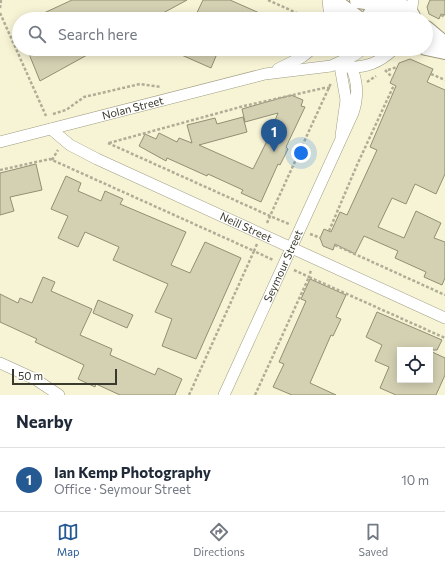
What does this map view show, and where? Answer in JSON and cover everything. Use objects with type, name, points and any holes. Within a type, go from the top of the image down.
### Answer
[{"type":"street","points":[[328,0],[329,12]]},
{"type":"street","points":[[332,0],[348,12]]},
{"type":"street","points":[[358,0],[393,1],[402,3],[412,12]]},
{"type":"street","points":[[372,12],[384,1]]},
{"type":"street","points":[[433,35],[445,45]]},
{"type":"street","points":[[433,49],[445,51]]},
{"type":"street","name":"Nolan Street","points":[[265,74],[303,56]]},
{"type":"street","name":"Nolan Street","points":[[343,65],[354,56]]},
{"type":"street","name":"Nolan Street","points":[[0,142],[265,74],[343,65],[367,66],[375,63],[384,56]]},
{"type":"street","name":"Seymour Street","points":[[224,395],[354,108],[356,85],[343,65]]},
{"type":"street","name":"Seymour Street","points":[[341,136],[346,108],[343,65]]},
{"type":"street","name":"Neill Street","points":[[51,129],[70,145],[97,159],[445,318]]},
{"type":"street","points":[[0,363],[35,379],[59,395]]},
{"type":"path","points":[[0,8],[1,0]]},
{"type":"path","points":[[268,0],[295,12]]},
{"type":"path","points":[[0,14],[12,41]]},
{"type":"path","points":[[441,15],[445,17]]},
{"type":"path","points":[[19,56],[46,116]]},
{"type":"path","points":[[356,85],[364,83],[386,71],[398,67]]},
{"type":"path","points":[[431,74],[445,80]]},
{"type":"path","points":[[40,118],[66,110],[84,98],[126,87],[140,84],[160,88],[168,86]]},
{"type":"path","points":[[329,231],[357,164],[394,85]]},
{"type":"path","points":[[329,88],[270,216],[108,143],[244,106],[329,88],[344,87]]},
{"type":"path","points":[[0,170],[50,159],[254,251],[189,395]]},
{"type":"path","points":[[335,245],[445,295]]},
{"type":"path","points":[[255,395],[309,277],[445,338]]},
{"type":"building","points":[[72,0],[187,0],[165,12],[46,12]]},
{"type":"building","points":[[203,0],[230,0],[257,12],[197,12]]},
{"type":"building","points":[[430,0],[445,0],[445,15],[441,14],[439,19],[433,16],[433,12],[428,12],[427,7]]},
{"type":"building","points":[[30,56],[85,56],[40,81]]},
{"type":"building","points":[[184,56],[216,56],[211,68]]},
{"type":"building","points":[[410,59],[433,69],[427,82],[445,90],[445,174],[436,194],[415,184],[406,204],[392,198],[378,227],[404,238],[416,211],[441,223],[434,238],[445,242],[445,278],[442,285],[424,277],[426,272],[395,258],[398,251],[364,236],[355,254],[335,244],[333,250],[323,246],[320,238],[324,229],[331,232],[340,212],[347,215],[377,150],[370,147],[396,86],[390,83],[399,63]]},
{"type":"building","points":[[291,95],[303,100],[301,106],[305,107],[286,147],[288,149],[280,165],[278,164],[261,202],[241,193],[243,190],[167,158],[166,161],[139,146],[145,134],[156,139],[159,133],[177,142],[179,138],[192,143],[187,125],[215,118],[217,124],[243,117],[247,132],[199,145],[253,169],[270,135],[278,113],[245,122],[242,109]]},
{"type":"building","points":[[36,164],[42,190],[10,197],[14,211],[0,215],[0,173]]},
{"type":"building","points":[[66,176],[81,183],[78,191],[101,201],[105,191],[123,199],[120,204],[186,232],[171,265],[190,273],[205,242],[241,258],[196,359],[162,346],[172,319],[155,312],[168,284],[113,260],[119,247],[85,232],[78,247],[58,238],[68,216],[51,209]]},
{"type":"building","points":[[43,277],[55,282],[51,291],[92,309],[80,335],[112,349],[110,355],[155,375],[158,368],[182,379],[175,395],[120,395],[96,384],[95,387],[78,379],[84,365],[35,342],[37,339],[0,322],[0,294],[18,303],[20,298],[32,303]]},
{"type":"building","points":[[310,279],[346,295],[336,317],[341,319],[333,336],[331,335],[310,383],[336,395],[292,395],[273,387],[284,364],[279,362],[306,301],[301,299]]},
{"type":"building","points":[[98,300],[133,315],[127,328],[93,313]]},
{"type":"building","points":[[377,312],[442,340],[437,350],[433,350],[433,347],[397,347],[397,383],[433,383],[433,352],[445,358],[445,375],[436,395],[396,395],[380,388],[389,367],[375,361],[382,345],[366,337]]},
{"type":"place","name":"Ian Kemp Photography","points":[[274,152]]}]
